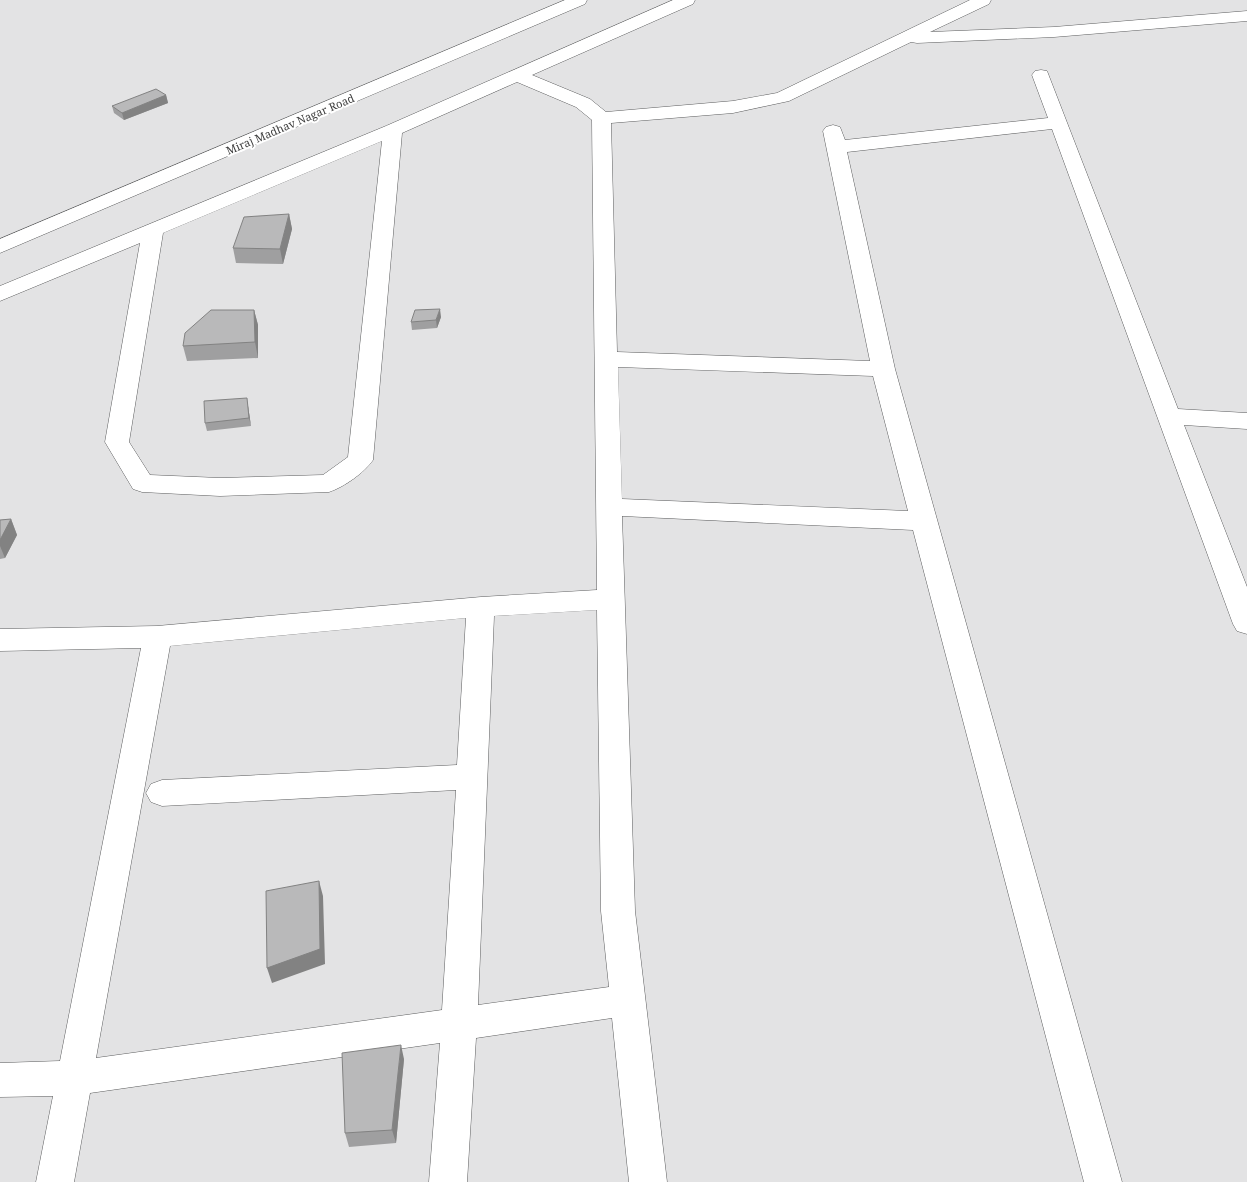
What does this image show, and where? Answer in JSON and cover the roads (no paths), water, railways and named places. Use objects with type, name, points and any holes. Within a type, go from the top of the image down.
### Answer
[{"type":"street","name":"Miraj Madhav Nagar Road","points":[[0,247],[579,0]]},
{"type":"street","points":[[0,294],[393,130],[687,0]]},
{"type":"street","points":[[517,75],[583,103],[602,118],[733,107],[782,97],[983,0]]},
{"type":"street","points":[[905,38],[1054,32],[1247,16]]},
{"type":"street","points":[[1041,75],[1247,624]]},
{"type":"street","points":[[602,118],[618,911],[648,1182]]},
{"type":"street","points":[[1059,123],[834,139],[883,369],[1102,1182]]},
{"type":"street","points":[[153,231],[117,442],[142,483],[220,487],[329,483],[360,460],[393,130]]},
{"type":"street","points":[[606,359],[883,369]]},
{"type":"street","points":[[1169,416],[1247,421]]},
{"type":"street","points":[[609,507],[924,521]]},
{"type":"street","points":[[0,640],[157,637],[481,606],[611,599]]},
{"type":"street","points":[[448,1182],[481,606]]},
{"type":"street","points":[[55,1182],[157,637]]},
{"type":"street","points":[[162,793],[472,777]]},
{"type":"street","points":[[0,1080],[74,1078],[628,1000]]}]
